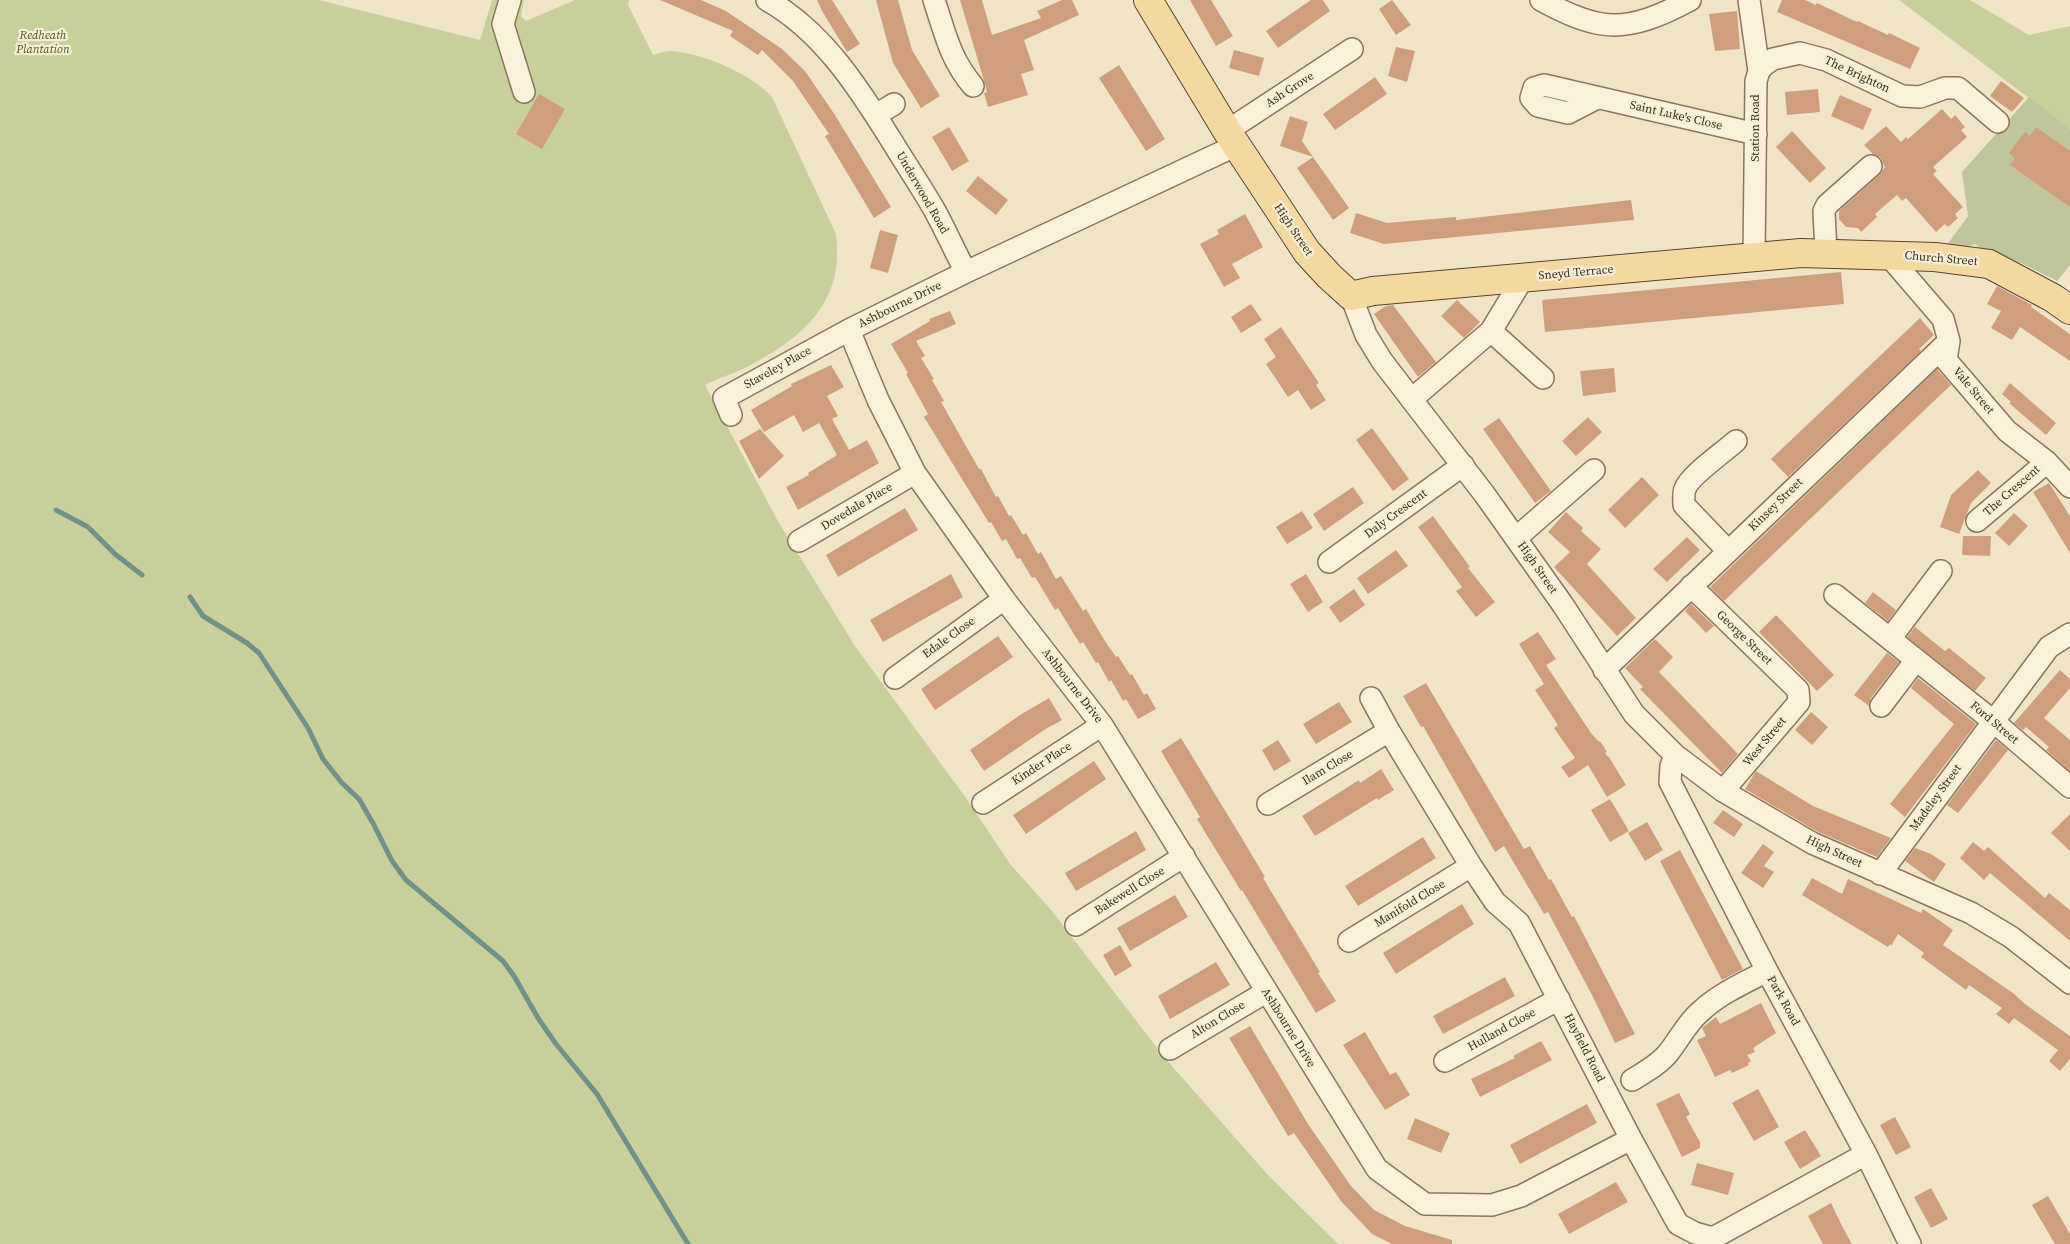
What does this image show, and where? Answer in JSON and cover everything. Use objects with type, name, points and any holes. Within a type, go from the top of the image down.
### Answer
[{"type":"main road","name":"High Street","points":[[1148,0],[1232,138],[1306,252],[1328,276],[1351,296]]},
{"type":"main road","name":"Sneyd Terrace","points":[[1351,296],[1373,291],[1813,253]]},
{"type":"main road","name":"Church Street","points":[[1813,253],[1935,256],[1990,264],[2053,298],[2070,310]]},
{"type":"street","points":[[510,0],[503,24],[524,92]]},
{"type":"street","name":"Underwood Road","points":[[767,0],[788,11],[810,32],[848,75],[885,110],[966,272]]},
{"type":"street","points":[[934,0],[949,47],[960,70],[973,86]]},
{"type":"street","points":[[1541,0],[1585,20],[1618,25],[1662,15],[1690,0]]},
{"type":"street","name":"Station Road","points":[[1749,0],[1759,72],[1756,80],[1754,258]]},
{"type":"street","name":"Ash Grove","points":[[1232,138],[1352,49]]},
{"type":"street","name":"The Brighton","points":[[1759,72],[1764,65],[1773,59],[1800,53],[1826,60],[1902,96],[1920,97],[1945,88],[1958,88],[1998,122]]},
{"type":"street","name":"Saint Luke's Close","points":[[1597,98],[1756,134]]},
{"type":"street","name":"Ashbourne Drive","points":[[1232,138],[849,330],[878,400],[915,473],[1004,598],[1102,725],[1376,1169],[1425,1204],[1492,1205],[1522,1196],[1631,1139]]},
{"type":"street","points":[[1813,253],[1827,205],[1871,166]]},
{"type":"street","name":"Vale Street","points":[[1888,256],[1943,319],[1949,341],[1946,360],[2006,431],[2047,462],[2070,487]]},
{"type":"street","points":[[1412,399],[1491,331],[1523,278]]},
{"type":"street","name":"High Street","points":[[1351,296],[1366,335],[1382,361],[1463,465],[1516,538],[1563,605],[1634,714],[1675,754],[1724,791],[1812,843],[1972,913],[2011,937],[2070,983]]},
{"type":"street","name":"Staveley Place","points":[[731,415],[724,398],[849,330]]},
{"type":"street","points":[[1491,331],[1543,378]]},
{"type":"street","name":"Kinsey Street","points":[[1604,670],[1949,341]]},
{"type":"street","points":[[1728,551],[1684,505],[1684,498],[1685,489],[1692,478],[1736,442]]},
{"type":"street","name":"The Crescent","points":[[1978,522],[2047,462]]},
{"type":"street","name":"Daly Crescent","points":[[1329,562],[1463,465]]},
{"type":"street","points":[[1516,538],[1594,470]]},
{"type":"street","name":"Dovedale Place","points":[[799,541],[915,473]]},
{"type":"street","points":[[1890,639],[1941,571]]},
{"type":"street","name":"George Street","points":[[1691,586],[1798,690]]},
{"type":"street","name":"Ford Street","points":[[1835,595],[1993,721],[2070,788]]},
{"type":"street","name":"Edale Close","points":[[895,678],[1004,598]]},
{"type":"street","name":"Madeley Street","points":[[1880,874],[2049,647],[2070,634]]},
{"type":"street","points":[[1881,706],[1916,660]]},
{"type":"street","name":"West Street","points":[[1724,791],[1799,702],[1798,690]]},
{"type":"street","name":"Hayfield Road","points":[[1371,698],[1389,732],[1471,866],[1495,902],[1519,923],[1631,1139],[1678,1224],[1712,1241],[1866,1154]]},
{"type":"street","name":"Kinder Place","points":[[983,803],[1102,725]]},
{"type":"street","name":"Ilam Close","points":[[1268,804],[1389,732]]},
{"type":"street","name":"Park Road","points":[[1675,754],[1671,766],[1670,782],[1767,971],[1866,1154],[1910,1244]]},
{"type":"street","name":"Bakewell Close","points":[[1076,925],[1184,856]]},
{"type":"street","name":"Manifold Close","points":[[1349,941],[1471,866]]},
{"type":"street","points":[[1632,1080],[1660,1061],[1669,1052],[1688,1023],[1701,1010],[1718,998],[1767,971]]},
{"type":"street","name":"Alton Close","points":[[1170,1049],[1266,992]]},
{"type":"street","name":"Hulland Close","points":[[1445,1061],[1559,999]]},
{"type":"green space","name":"Redheath Plantation","points":[[0,0],[319,0],[480,40],[492,0],[524,0],[521,16],[526,21],[575,0],[629,0],[628,5],[653,55],[670,51],[698,56],[726,66],[763,88],[772,97],[836,234],[837,258],[834,279],[827,298],[816,315],[786,344],[747,367],[705,385],[779,523],[855,646],[966,798],[1010,864],[1052,911],[1164,1057],[1268,1175],[1338,1244],[0,1244]]},
{"type":"green space","points":[[1899,0],[1970,0],[2029,35],[2070,26],[2070,129]]},
{"type":"green space","points":[[2029,97],[2070,129],[2070,265],[2057,281],[2021,263],[2014,263],[1987,253],[1975,244],[1966,247],[1947,245],[1968,216],[1962,172]]},
{"type":"building","points":[[660,0],[701,0],[726,11],[782,49],[805,71],[835,115],[891,207],[874,218],[825,136],[829,134],[793,81],[762,50],[758,55],[730,36],[733,31]]},
{"type":"building","points":[[817,0],[832,0],[860,44],[847,52]]},
{"type":"building","points":[[876,0],[898,0],[912,50],[940,96],[921,108],[893,63]]},
{"type":"building","points":[[960,0],[982,0],[992,35],[1041,18],[1037,11],[1062,0],[1072,0],[1079,15],[1024,40],[1034,70],[1021,74],[1028,95],[988,107],[984,93],[987,92],[985,84]]},
{"type":"building","points":[[1190,0],[1211,0],[1233,36],[1216,46]]},
{"type":"building","points":[[1311,0],[1323,0],[1330,11],[1278,48],[1266,31]]},
{"type":"building","points":[[1392,0],[1411,25],[1396,35],[1379,9]]},
{"type":"building","points":[[1782,0],[1805,0],[1816,5],[1817,3],[1920,48],[1910,69],[1777,12]]},
{"type":"building","points":[[1737,11],[1740,49],[1715,51],[1709,14]]},
{"type":"building","points":[[1396,47],[1415,51],[1407,82],[1388,76]]},
{"type":"building","points":[[1234,50],[1264,58],[1259,76],[1229,68]]},
{"type":"building","points":[[1119,65],[1165,139],[1146,151],[1099,78]]},
{"type":"building","points":[[1375,77],[1387,94],[1335,130],[1323,114]]},
{"type":"building","points":[[2001,81],[2024,98],[2012,112],[1990,96]]},
{"type":"building","points":[[1818,89],[1820,112],[1787,115],[1785,92]]},
{"type":"building","points":[[539,94],[565,109],[542,149],[516,134]]},
{"type":"building","points":[[1840,95],[1872,109],[1863,130],[1831,116]]},
{"type":"building","points":[[1942,109],[1951,119],[1955,115],[1965,127],[1961,130],[1967,137],[1933,167],[1937,171],[1933,174],[1963,207],[1955,214],[1958,218],[1948,227],[1945,224],[1936,232],[1906,198],[1902,201],[1897,195],[1875,214],[1877,217],[1861,232],[1858,228],[1846,227],[1839,219],[1839,211],[1879,175],[1885,167],[1880,157],[1873,154],[1864,145],[1886,126],[1901,142],[1906,137],[1908,139]]},
{"type":"building","points":[[1290,116],[1308,122],[1302,141],[1313,157],[1280,146]]},
{"type":"building","points":[[949,127],[969,161],[952,171],[932,137]]},
{"type":"building","points":[[2036,127],[2070,151],[2070,207],[2010,165],[2015,158],[2009,153],[2025,132],[2030,136]]},
{"type":"building","points":[[1792,131],[1826,168],[1810,183],[1776,147]]},
{"type":"building","points":[[1313,157],[1349,208],[1333,220],[1297,168]]},
{"type":"building","points":[[978,176],[1008,200],[996,215],[966,191]]},
{"type":"building","points":[[1631,200],[1634,220],[1384,244],[1350,233],[1356,213],[1387,223],[1456,217],[1456,220]]},
{"type":"building","points":[[1245,214],[1263,247],[1232,264],[1240,278],[1224,287],[1200,244],[1219,234],[1217,230]]},
{"type":"building","points":[[880,230],[898,235],[888,273],[870,268]]},
{"type":"building","points":[[1841,272],[1844,304],[1545,332],[1542,300]]},
{"type":"building","points":[[1997,286],[2032,305],[2031,307],[2070,334],[2070,361],[2020,327],[2012,340],[1991,328],[2001,311],[1987,304]]},
{"type":"building","points":[[1457,300],[1480,322],[1464,338],[1441,316]]},
{"type":"building","points":[[1251,304],[1262,320],[1241,333],[1231,317]]},
{"type":"building","points":[[1393,305],[1436,362],[1418,377],[1374,314],[1386,306]]},
{"type":"building","points":[[950,311],[956,324],[916,341],[925,356],[921,358],[934,379],[932,380],[944,401],[941,402],[979,469],[981,469],[1009,516],[1011,515],[1023,535],[1026,533],[1038,554],[1041,552],[1056,579],[1061,576],[1083,611],[1086,609],[1116,657],[1118,656],[1130,675],[1132,674],[1144,695],[1147,693],[1156,709],[1138,719],[1126,699],[1123,701],[1111,680],[1109,682],[1098,662],[1096,663],[1083,642],[1080,644],[1058,608],[1055,610],[1035,577],[1032,578],[1020,558],[1017,559],[1006,539],[1002,541],[991,522],[989,523],[924,417],[928,414],[891,344],[930,321],[929,319]]},
{"type":"building","points":[[1920,318],[1934,335],[1919,349],[1921,351],[1788,477],[1771,459]]},
{"type":"building","points":[[1281,327],[1319,383],[1316,385],[1326,400],[1311,410],[1298,390],[1288,397],[1266,364],[1276,357],[1264,339]]},
{"type":"building","points":[[831,365],[844,387],[827,396],[838,416],[832,419],[849,450],[867,440],[879,463],[798,510],[786,487],[809,475],[808,473],[837,455],[819,423],[803,432],[794,415],[764,432],[751,410],[792,386],[791,384]]},
{"type":"building","points":[[1614,368],[1616,392],[1583,396],[1580,371]]},
{"type":"building","points":[[1937,369],[1951,385],[1724,601],[1710,587]]},
{"type":"building","points":[[2010,383],[2056,423],[2046,435],[2009,403],[2011,402],[2002,394]]},
{"type":"building","points":[[1588,417],[1602,432],[1576,456],[1562,441]]},
{"type":"building","points":[[1499,418],[1551,491],[1535,503],[1483,429]]},
{"type":"building","points":[[1372,428],[1409,479],[1393,491],[1356,440]]},
{"type":"building","points":[[760,429],[784,456],[759,479],[739,441]]},
{"type":"building","points":[[1978,470],[1991,483],[1971,503],[1959,534],[1940,527],[1951,495]]},
{"type":"building","points":[[1642,477],[1659,495],[1625,528],[1608,510]]},
{"type":"building","points":[[2049,483],[2070,516],[2070,553],[2033,492]]},
{"type":"building","points":[[1353,487],[1364,503],[1324,531],[1313,514]]},
{"type":"building","points":[[905,508],[918,530],[838,577],[826,555]]},
{"type":"building","points":[[1302,511],[1313,528],[1287,544],[1276,527]]},
{"type":"building","points":[[1566,512],[1583,528],[1581,531],[1601,549],[1587,564],[1636,618],[1617,636],[1554,567],[1570,552],[1548,532]]},
{"type":"building","points":[[2014,513],[2028,526],[2009,546],[1995,533]]},
{"type":"building","points":[[1433,516],[1470,567],[1468,568],[1495,602],[1476,617],[1456,591],[1462,587],[1418,527]]},
{"type":"building","points":[[1963,536],[1991,536],[1990,556],[1962,555]]},
{"type":"building","points":[[1687,537],[1700,550],[1667,582],[1653,569]]},
{"type":"building","points":[[1396,550],[1408,566],[1368,594],[1357,578]]},
{"type":"building","points":[[951,574],[963,597],[883,642],[870,620]]},
{"type":"building","points":[[1306,574],[1323,602],[1308,612],[1290,584]]},
{"type":"building","points":[[1354,589],[1365,605],[1340,623],[1329,607]]},
{"type":"building","points":[[1873,592],[1896,610],[1888,621],[1865,603]]},
{"type":"building","points":[[1691,604],[1714,626],[1706,633],[1685,611]]},
{"type":"building","points":[[1776,615],[1834,675],[1817,691],[1759,632]]},
{"type":"building","points":[[1915,627],[1945,651],[1949,648],[1986,678],[1975,691],[1907,637]]},
{"type":"building","points":[[1538,632],[1556,659],[1546,665],[1591,733],[1600,741],[1607,752],[1605,753],[1626,785],[1607,797],[1588,765],[1569,778],[1561,767],[1575,758],[1554,728],[1558,725],[1535,690],[1544,684],[1519,644]]},
{"type":"building","points":[[998,636],[1013,657],[935,710],[921,689]]},
{"type":"building","points":[[1655,639],[1673,657],[1659,672],[1738,754],[1722,773],[1640,689],[1643,687],[1625,668]]},
{"type":"building","points":[[1887,653],[1899,662],[1871,698],[1869,706],[1854,695]]},
{"type":"building","points":[[2060,670],[2070,679],[2070,688],[2044,718],[2070,740],[2070,771],[2046,750],[2049,747],[2026,727],[2023,730],[2014,723]]},
{"type":"building","points":[[1918,678],[1976,724],[1905,817],[1890,804],[1954,724],[1911,688]]},
{"type":"building","points":[[1426,683],[1524,849],[1530,846],[1572,917],[1574,916],[1635,1034],[1615,1043],[1548,912],[1544,914],[1504,846],[1495,852],[1423,726],[1421,727],[1403,696]]},
{"type":"building","points":[[1049,698],[1062,720],[984,771],[970,750],[1020,715]]},
{"type":"building","points":[[1339,702],[1352,722],[1316,744],[1303,724]]},
{"type":"building","points":[[1811,712],[1828,727],[1812,745],[1795,730]]},
{"type":"building","points":[[1181,738],[1265,877],[1263,878],[1336,1001],[1316,1013],[1197,819],[1200,817],[1161,751]]},
{"type":"building","points":[[1278,740],[1291,761],[1274,771],[1262,750]]},
{"type":"building","points":[[1996,740],[2008,750],[1958,813],[1947,805]]},
{"type":"building","points":[[1094,761],[1106,779],[1026,834],[1013,815]]},
{"type":"building","points":[[1381,769],[1394,790],[1378,800],[1377,798],[1315,836],[1302,816],[1359,780],[1360,783]]},
{"type":"building","points":[[1756,771],[1813,806],[1891,838],[1877,857],[1818,832],[1745,789]]},
{"type":"building","points":[[1610,799],[1629,831],[1610,842],[1591,810]]},
{"type":"building","points":[[1723,810],[1743,824],[1734,837],[1713,823]]},
{"type":"building","points":[[2070,814],[2070,851],[2051,833]]},
{"type":"building","points":[[1647,822],[1663,850],[1645,861],[1628,833]]},
{"type":"building","points":[[1136,831],[1146,850],[1076,891],[1065,873]]},
{"type":"building","points":[[1423,837],[1436,858],[1358,906],[1345,886]]},
{"type":"building","points":[[1973,842],[1984,851],[1988,847],[2045,898],[2049,893],[2070,910],[2070,941],[1990,873],[1984,880],[1960,858]]},
{"type":"building","points":[[1763,844],[1774,852],[1764,866],[1774,872],[1763,888],[1741,873]]},
{"type":"building","points":[[1915,848],[1931,854],[1946,864],[1934,882],[1905,861]]},
{"type":"building","points":[[1680,850],[1743,969],[1722,980],[1660,861]]},
{"type":"building","points":[[1812,878],[1842,894],[1848,879],[1921,913],[1923,909],[1953,930],[1943,945],[2013,993],[2025,1004],[2070,1036],[2070,1059],[2060,1071],[2049,1061],[2058,1050],[2014,1018],[2009,1024],[1996,1014],[2002,1008],[1969,985],[1966,990],[1921,957],[1924,953],[1898,934],[1891,946],[1890,944],[1888,947],[1802,895]]},
{"type":"building","points":[[1175,895],[1188,917],[1130,951],[1117,928]]},
{"type":"building","points":[[1462,904],[1474,924],[1396,974],[1383,953]]},
{"type":"building","points":[[1120,945],[1132,966],[1115,976],[1103,955]]},
{"type":"building","points":[[1216,962],[1230,985],[1170,1019],[1158,996]]},
{"type":"building","points":[[1505,977],[1515,996],[1443,1034],[1433,1016]]},
{"type":"building","points":[[1761,1003],[1776,1033],[1753,1048],[1755,1052],[1747,1055],[1751,1061],[1748,1063],[1749,1065],[1732,1073],[1730,1070],[1715,1077],[1697,1040],[1706,1036],[1702,1028],[1716,1017],[1720,1024]]},
{"type":"building","points":[[1250,1026],[1308,1124],[1351,1186],[1374,1210],[1405,1226],[1452,1240],[1452,1244],[1392,1244],[1372,1234],[1341,1201],[1294,1133],[1288,1136],[1229,1038]]},
{"type":"building","points":[[1365,1032],[1390,1075],[1396,1072],[1410,1095],[1385,1110],[1343,1045]]},
{"type":"building","points":[[1541,1041],[1552,1060],[1480,1097],[1471,1079],[1515,1058],[1513,1056]]},
{"type":"building","points":[[1758,1089],[1779,1127],[1754,1141],[1732,1103]]},
{"type":"building","points":[[1679,1093],[1690,1114],[1686,1117],[1700,1142],[1700,1148],[1682,1157],[1656,1104]]},
{"type":"building","points":[[1587,1104],[1597,1123],[1520,1164],[1510,1145]]},
{"type":"building","points":[[1895,1117],[1911,1147],[1896,1155],[1880,1125]]},
{"type":"building","points":[[1415,1118],[1450,1133],[1441,1153],[1407,1139]]},
{"type":"building","points":[[1805,1130],[1821,1156],[1800,1169],[1784,1142]]},
{"type":"building","points":[[1697,1163],[1734,1173],[1728,1195],[1691,1185]]},
{"type":"building","points":[[1616,1182],[1628,1202],[1569,1234],[1558,1214]]},
{"type":"building","points":[[1931,1188],[1948,1219],[1931,1228],[1914,1197]]},
{"type":"building","points":[[2048,1196],[2070,1234],[2070,1244],[2055,1244],[2032,1205]]},
{"type":"building","points":[[1831,1203],[1852,1244],[1823,1244],[1808,1216]]},
{"type":"waterway","points":[[56,510],[88,527],[115,554],[142,575]]},
{"type":"waterway","points":[[190,597],[203,616],[247,643],[259,653],[308,728],[323,759],[342,783],[359,799],[392,861],[406,880],[503,961],[556,1044],[597,1094],[688,1244]]}]
